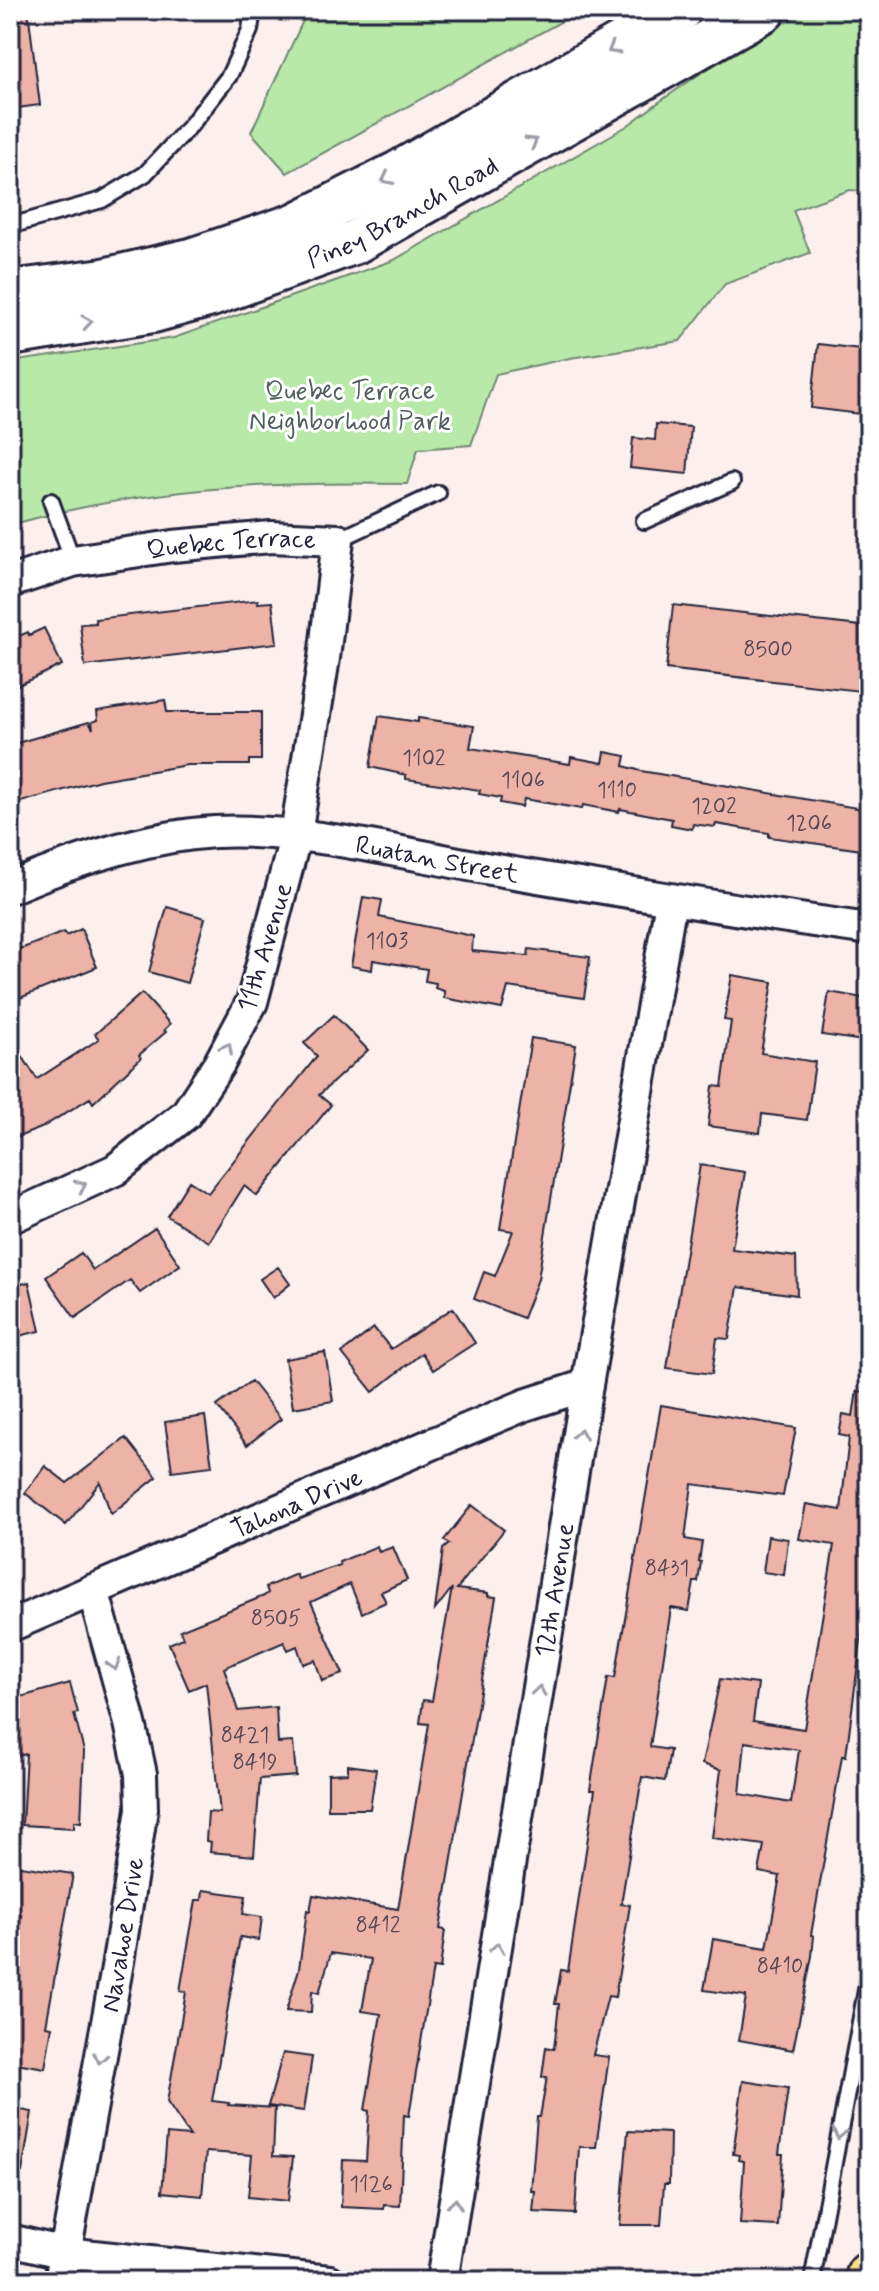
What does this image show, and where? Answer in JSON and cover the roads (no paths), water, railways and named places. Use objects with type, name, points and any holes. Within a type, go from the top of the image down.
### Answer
[{"type":"main road","name":"Piney Branch Road","points":[[10,292],[104,280],[191,260],[295,225],[398,173],[680,10]]},
{"type":"main road","name":"Piney Branch Road","points":[[10,334],[153,311],[211,295],[355,242],[764,10]]},
{"type":"main road","points":[[868,2281],[869,2275]]},
{"type":"street","name":"Quebec Terrace","points":[[10,582],[73,561],[173,546],[271,537],[338,540],[324,658]]},
{"type":"street","name":"11th Avenue","points":[[10,1218],[115,1170],[186,1114],[219,1064],[252,1002],[296,834],[324,658]]},
{"type":"street","name":"Ruatan Street","points":[[10,888],[99,855],[160,840],[214,832],[296,834],[671,901],[869,929]]},
{"type":"street","name":"12th Avenue","points":[[442,2281],[587,1385],[671,901]]},
{"type":"street","name":"Tahona Drive","points":[[10,1626],[525,1405],[587,1385]]},
{"type":"street","name":"Navahoe Drive","points":[[62,2267],[118,1962],[142,1809],[141,1774],[130,1723],[93,1590]]},
{"type":"street","points":[[10,2240],[62,2267],[330,2281]]},
{"type":"lane","points":[[10,226],[102,200],[145,174],[190,126],[229,76],[250,30],[253,10]]},
{"type":"lane","points":[[644,521],[732,482]]},
{"type":"lane","points":[[338,540],[438,493]]},
{"type":"lane","points":[[51,501],[73,561]]},
{"type":"lane","points":[[812,2281],[869,1974]]},
{"type":"park label","name":"Quebec Terrace Neighborhood Park","points":[[350,405]]}]
